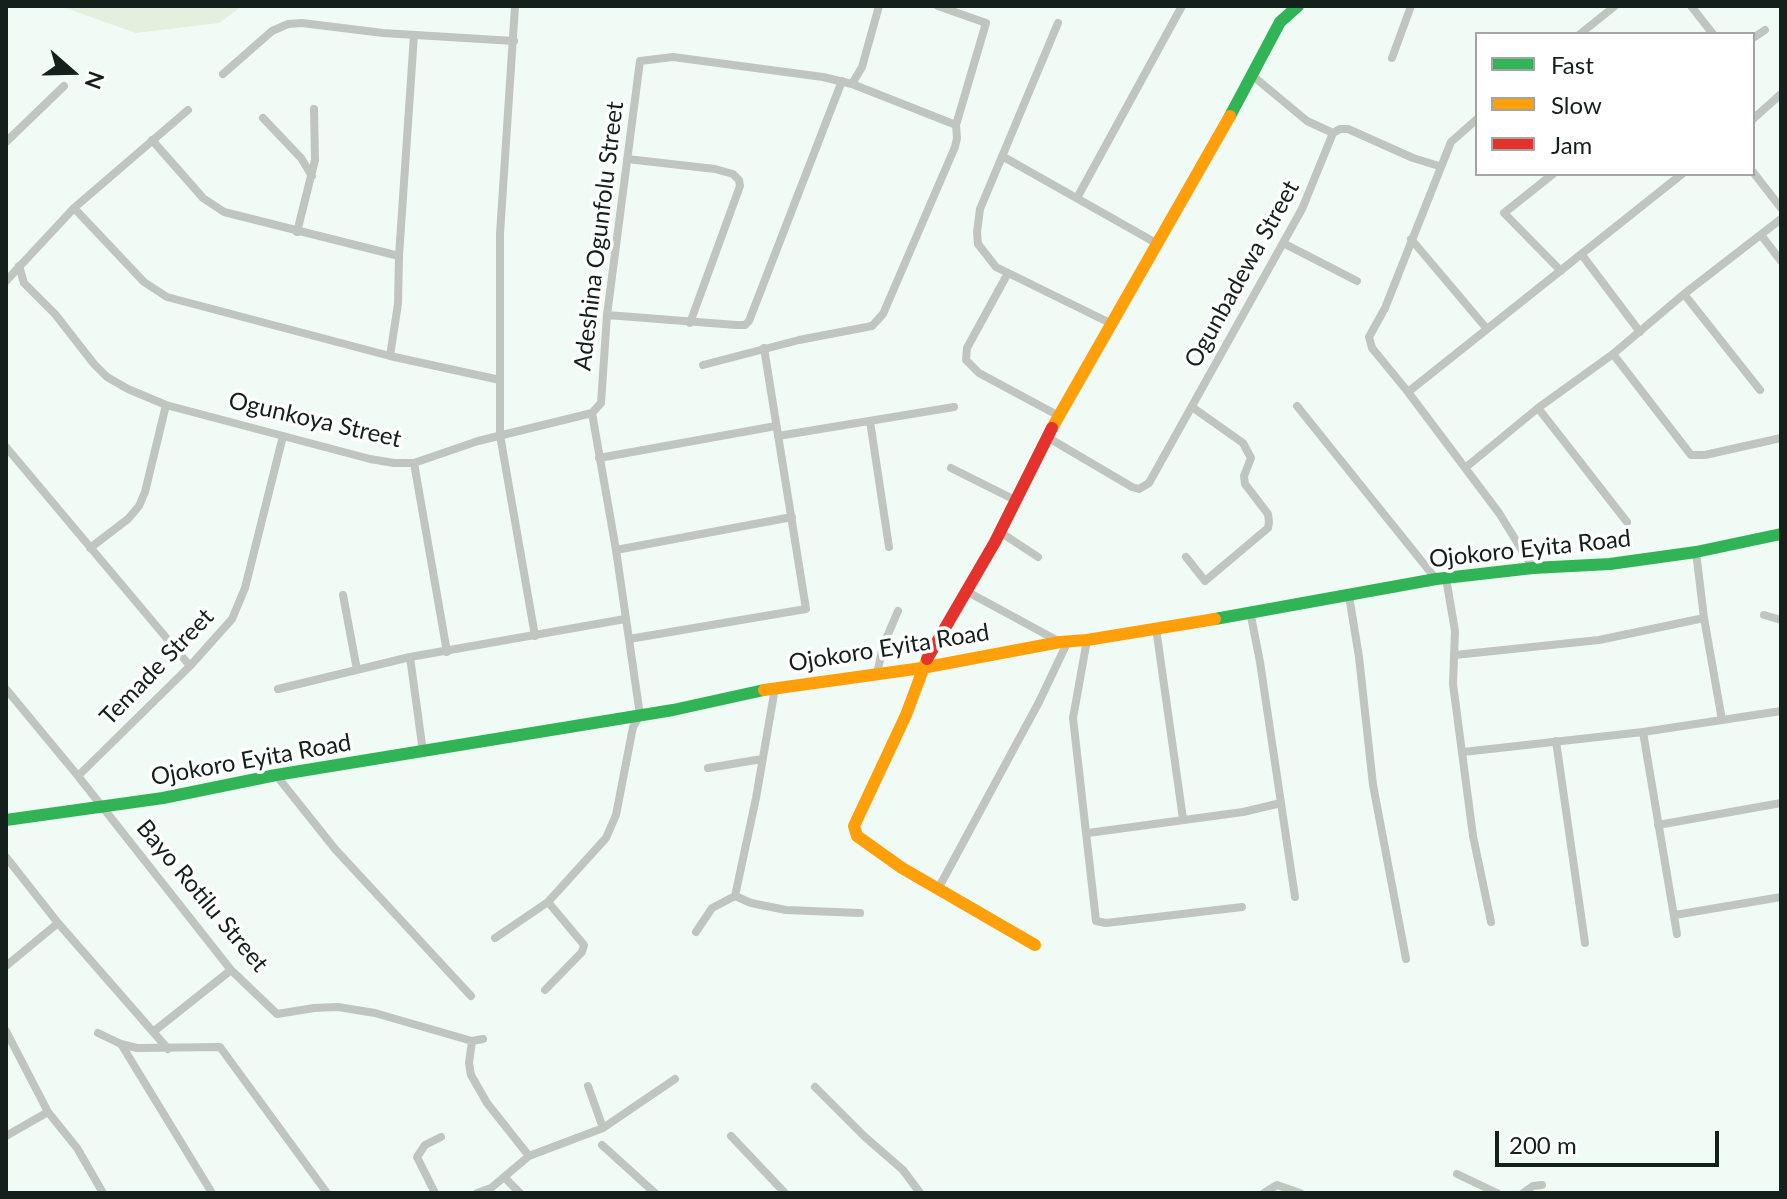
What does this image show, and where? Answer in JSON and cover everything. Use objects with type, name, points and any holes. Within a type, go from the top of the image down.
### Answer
[{"type":"street","points":[[515,6],[500,234],[500,435],[535,636]]},
{"type":"street","points":[[852,84],[862,67],[879,6]]},
{"type":"street","points":[[703,365],[764,348],[872,326],[878,321],[955,147],[956,125],[986,23],[938,6]]},
{"type":"street","points":[[1077,198],[1182,6]]},
{"type":"street","points":[[1035,945],[902,868],[855,832],[859,815],[906,715],[922,668],[1000,532],[1047,437],[1253,76],[1280,22],[1298,6]]},
{"type":"street","points":[[1392,58],[1411,6]]},
{"type":"street","points":[[1582,32],[1615,6]]},
{"type":"street","points":[[1691,6],[1711,32]]},
{"type":"street","points":[[1058,23],[980,209],[977,232],[981,249],[996,267],[1110,323]]},
{"type":"street","points":[[223,74],[272,31],[288,24],[514,41]]},
{"type":"street","points":[[1755,37],[1765,30]]},
{"type":"street","points":[[390,356],[398,304],[414,35]]},
{"type":"street","name":"Adeshina Ogunfolu Street","points":[[592,413],[601,403],[607,315],[640,61],[673,57],[842,81]]},
{"type":"street","points":[[1253,76],[1307,121],[1333,133],[1348,129],[1439,166]]},
{"type":"street","points":[[607,315],[745,325],[842,81],[956,125]]},
{"type":"street","points":[[6,142],[64,86]]},
{"type":"street","points":[[1755,117],[1781,94]]},
{"type":"street","points":[[297,232],[313,177],[314,109]]},
{"type":"street","points":[[6,281],[74,208],[188,110]]},
{"type":"street","points":[[263,118],[301,158],[313,177]]},
{"type":"street","points":[[1475,121],[1451,142],[1439,166],[1385,308],[1369,337],[1372,348],[1499,513],[1533,568]]},
{"type":"street","name":"Ogunbadewa Street","points":[[1047,437],[1132,487],[1139,489],[1149,483],[1283,243],[1314,183],[1333,133]]},
{"type":"street","points":[[152,140],[213,206],[246,219],[399,256]]},
{"type":"street","points":[[1002,156],[1156,243]]},
{"type":"street","points":[[627,159],[715,169],[733,174],[739,180],[740,186],[690,323]]},
{"type":"street","points":[[1755,175],[1781,208]]},
{"type":"street","points":[[1550,176],[1504,213],[1561,271]]},
{"type":"street","points":[[1408,392],[1680,176]]},
{"type":"street","points":[[74,208],[144,282],[167,297],[390,356],[500,380]]},
{"type":"street","points":[[1465,468],[1781,219]]},
{"type":"street","points":[[1761,235],[1781,261]]},
{"type":"street","points":[[1411,239],[1487,329]]},
{"type":"street","points":[[1283,243],[1357,281]]},
{"type":"street","points":[[1582,255],[1640,332]]},
{"type":"street","name":"Ogunkoya Street","points":[[19,266],[30,292],[55,314],[107,377],[128,389],[166,405],[370,459],[414,463],[500,435],[592,413]]},
{"type":"street","points":[[1008,273],[967,348],[966,360],[979,373],[1059,416]]},
{"type":"street","points":[[1684,294],[1760,390]]},
{"type":"street","points":[[629,639],[806,609],[764,348]]},
{"type":"street","points":[[1613,354],[1691,455],[1697,457],[1781,438]]},
{"type":"street","points":[[90,548],[128,519],[139,506],[166,405]]},
{"type":"street","points":[[1297,406],[1441,579],[1455,631],[1453,684],[1473,836],[1491,922]]},
{"type":"street","points":[[599,458],[954,407]]},
{"type":"street","points":[[1186,557],[1205,581],[1268,528],[1269,522],[1268,514],[1245,484],[1244,476],[1251,458],[1243,443],[1192,407]]},
{"type":"street","points":[[1538,408],[1627,522]]},
{"type":"street","points":[[495,938],[548,902],[606,838],[616,815],[633,727],[640,715],[592,413]]},
{"type":"street","points":[[870,421],[889,547]]},
{"type":"street","name":"Temade Street","points":[[78,776],[190,666],[232,619],[245,588],[283,436]]},
{"type":"street","points":[[6,447],[190,666]]},
{"type":"street","points":[[414,463],[447,652]]},
{"type":"street","points":[[951,468],[1015,500]]},
{"type":"street","points":[[616,550],[792,517]]},
{"type":"street","points":[[1000,532],[1038,557]]},
{"type":"street","name":"Ojokoro Eyita Road","points":[[6,820],[101,808],[276,775],[673,710],[775,688],[922,668],[1064,641],[1087,640],[1441,579],[1533,568],[1610,564],[1696,552],[1781,534]]},
{"type":"street","points":[[1696,552],[1722,720]]},
{"type":"street","points":[[938,889],[1039,702],[1064,641],[966,591]]},
{"type":"street","points":[[343,595],[357,670]]},
{"type":"street","points":[[1349,596],[1373,785],[1406,959]]},
{"type":"street","points":[[877,674],[883,646],[898,611]]},
{"type":"street","points":[[1250,611],[1295,897]]},
{"type":"street","points":[[1764,615],[1781,620]]},
{"type":"street","points":[[1455,655],[1599,640],[1704,618]]},
{"type":"street","points":[[278,689],[410,657],[625,619]]},
{"type":"street","points":[[1156,628],[1183,819]]},
{"type":"street","points":[[1087,640],[1073,718],[1088,833],[1090,879],[1098,923],[1242,907]]},
{"type":"street","points":[[410,657],[423,752]]},
{"type":"street","points":[[735,896],[775,688]]},
{"type":"street","name":"Bayo Rotilu Street","points":[[6,689],[231,970],[273,1010],[280,1015],[322,1007],[375,1013],[472,1041]]},
{"type":"street","points":[[1463,752],[1643,732],[1781,711]]},
{"type":"street","points":[[1643,732],[1677,934]]},
{"type":"street","points":[[1556,741],[1585,943]]},
{"type":"street","points":[[708,768],[762,759]]},
{"type":"street","points":[[276,775],[335,849],[471,996]]},
{"type":"street","points":[[1088,833],[1243,812],[1281,803]]},
{"type":"street","points":[[1658,825],[1781,803]]},
{"type":"street","points":[[6,857],[58,923],[168,1049]]},
{"type":"street","points":[[735,896],[751,903],[786,910],[860,913]]},
{"type":"street","points":[[696,932],[712,908],[735,896]]},
{"type":"street","points":[[1675,915],[1781,897]]},
{"type":"street","points":[[545,990],[584,948],[548,902]]},
{"type":"street","points":[[6,966],[58,923]]},
{"type":"street","points":[[153,1032],[231,970]]},
{"type":"street","points":[[6,1031],[48,1112],[77,1148],[103,1193]]},
{"type":"street","points":[[98,1033],[137,1048],[220,1047],[327,1193]]},
{"type":"street","points":[[483,1039],[472,1041],[471,1075],[487,1103],[529,1156]]},
{"type":"street","points":[[121,1044],[212,1193]]},
{"type":"street","points":[[477,1193],[491,1188],[529,1156],[603,1128],[675,1079]]},
{"type":"street","points":[[588,1086],[603,1128]]},
{"type":"street","points":[[815,1087],[903,1170],[920,1193]]},
{"type":"street","points":[[6,1136],[48,1112]]},
{"type":"street","points":[[731,1136],[785,1193]]},
{"type":"street","points":[[435,1193],[417,1157],[425,1145],[441,1137]]},
{"type":"street","points":[[602,1145],[655,1193]]},
{"type":"street","points":[[1457,1174],[1497,1193]]},
{"type":"street","points":[[504,1177],[520,1193]]},
{"type":"street","points":[[1264,1193],[1277,1185],[1300,1193]]},
{"type":"street","points":[[1523,1193],[1533,1186],[1542,1185]]},
{"type":"green space","points":[[60,6],[242,6],[219,23],[136,33]]},
{"type":"traffic: fast","points":[[1230,116],[1280,22],[1298,6]]},
{"type":"traffic: fast","points":[[1215,619],[1436,579],[1533,568],[1610,564],[1696,552],[1781,534]]},
{"type":"traffic: fast","points":[[6,820],[163,798],[276,775],[673,710],[764,690]]},
{"type":"traffic: slow","points":[[1052,428],[1230,116]]},
{"type":"traffic: slow","points":[[764,690],[922,668],[1060,642],[1215,619]]},
{"type":"traffic: slow","points":[[927,659],[906,715],[854,826],[857,836],[902,868],[1035,945]]},
{"type":"traffic: jam","points":[[927,659],[995,542],[1052,428]]}]
